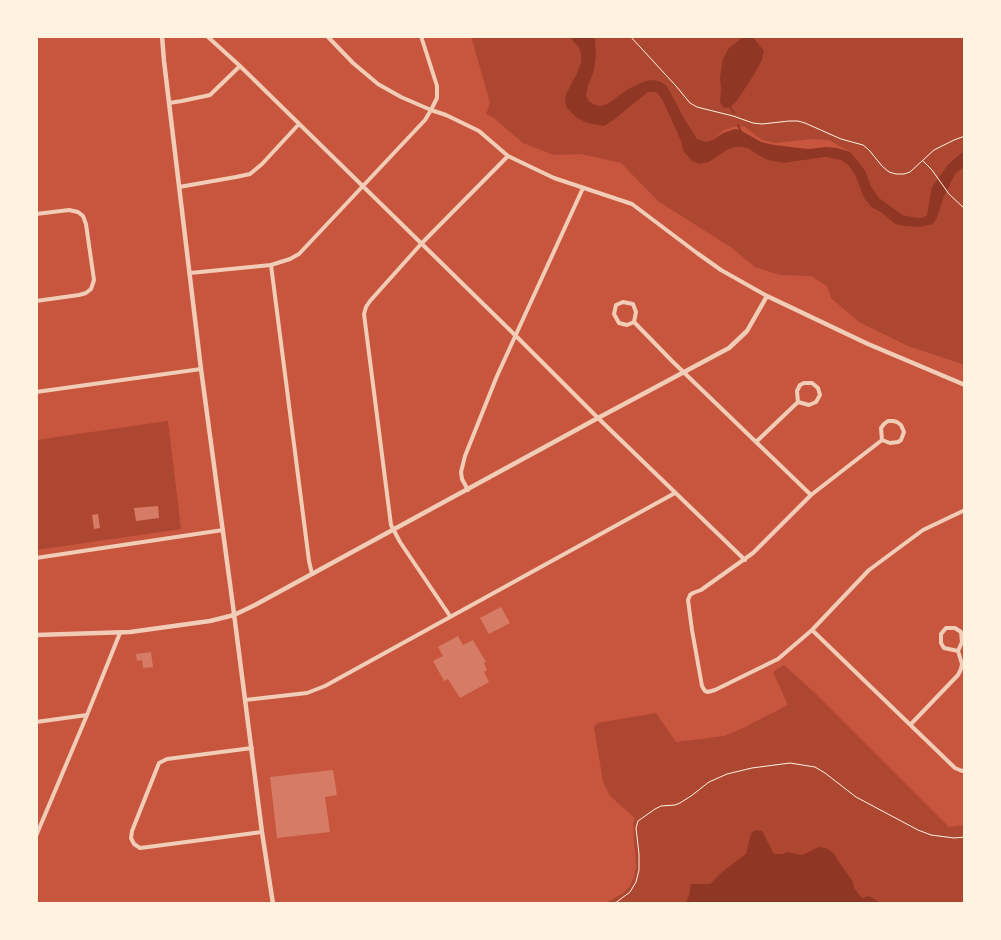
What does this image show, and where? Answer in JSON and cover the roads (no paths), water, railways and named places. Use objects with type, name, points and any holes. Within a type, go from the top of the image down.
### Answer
[{"type":"street","points":[[162,36],[201,369],[273,904]]},
{"type":"street","points":[[208,36],[745,560]]},
{"type":"street","points":[[327,36],[353,63],[378,84],[401,97],[479,131],[508,156],[554,178],[632,204],[721,270],[767,296],[868,344],[965,385]]},
{"type":"street","points":[[190,273],[271,265],[290,259],[298,254],[425,120],[431,110],[437,98],[437,86],[421,36]]},
{"type":"street","points":[[169,103],[210,95],[240,66]]},
{"type":"street","points":[[179,187],[250,174],[262,164],[299,124]]},
{"type":"street","points":[[450,616],[393,530],[389,518],[364,314],[366,306],[370,301],[421,244],[508,156]]},
{"type":"street","points":[[468,490],[462,479],[461,472],[465,456],[498,376],[583,188]]},
{"type":"street","points":[[36,214],[69,210],[78,212],[83,216],[86,224],[94,280],[91,288],[86,293],[36,301]]},
{"type":"street","points":[[271,265],[312,574]]},
{"type":"street","points":[[36,635],[142,631],[210,621],[234,615],[729,348],[748,331],[767,296]]},
{"type":"street","points":[[623,302],[632,304],[636,312],[634,322],[627,325],[619,322],[614,314],[616,305],[623,302]]},
{"type":"street","points":[[634,322],[811,494]]},
{"type":"street","points":[[36,392],[201,369]]},
{"type":"street","points":[[804,383],[812,383],[820,391],[816,402],[809,404],[798,402],[797,391],[804,383]]},
{"type":"street","points":[[756,442],[798,402]]},
{"type":"street","points":[[892,421],[901,425],[904,432],[901,440],[890,443],[882,440],[884,424],[892,421]]},
{"type":"street","points":[[882,440],[811,494],[753,554],[701,590],[692,593],[689,598],[689,606],[702,686],[705,691],[712,691],[778,659],[812,630],[869,570],[923,530],[965,510]]},
{"type":"street","points":[[245,700],[297,694],[325,686],[675,493]]},
{"type":"street","points":[[36,558],[223,530]]},
{"type":"street","points":[[911,724],[958,675],[961,669],[962,664],[958,651],[962,642],[961,632],[955,628],[946,628],[941,634],[941,643],[944,648],[958,651]]},
{"type":"street","points":[[812,630],[911,724],[954,768],[962,771],[965,770]]},
{"type":"street","points":[[36,836],[120,633]]},
{"type":"street","points":[[36,722],[87,716]]},
{"type":"street","points":[[252,748],[167,759],[159,763],[132,831],[131,838],[134,844],[140,848],[262,832]]},
{"type":"waterway","points":[[730,107],[734,113]]},
{"type":"waterway","points":[[738,125],[741,132]]}]
